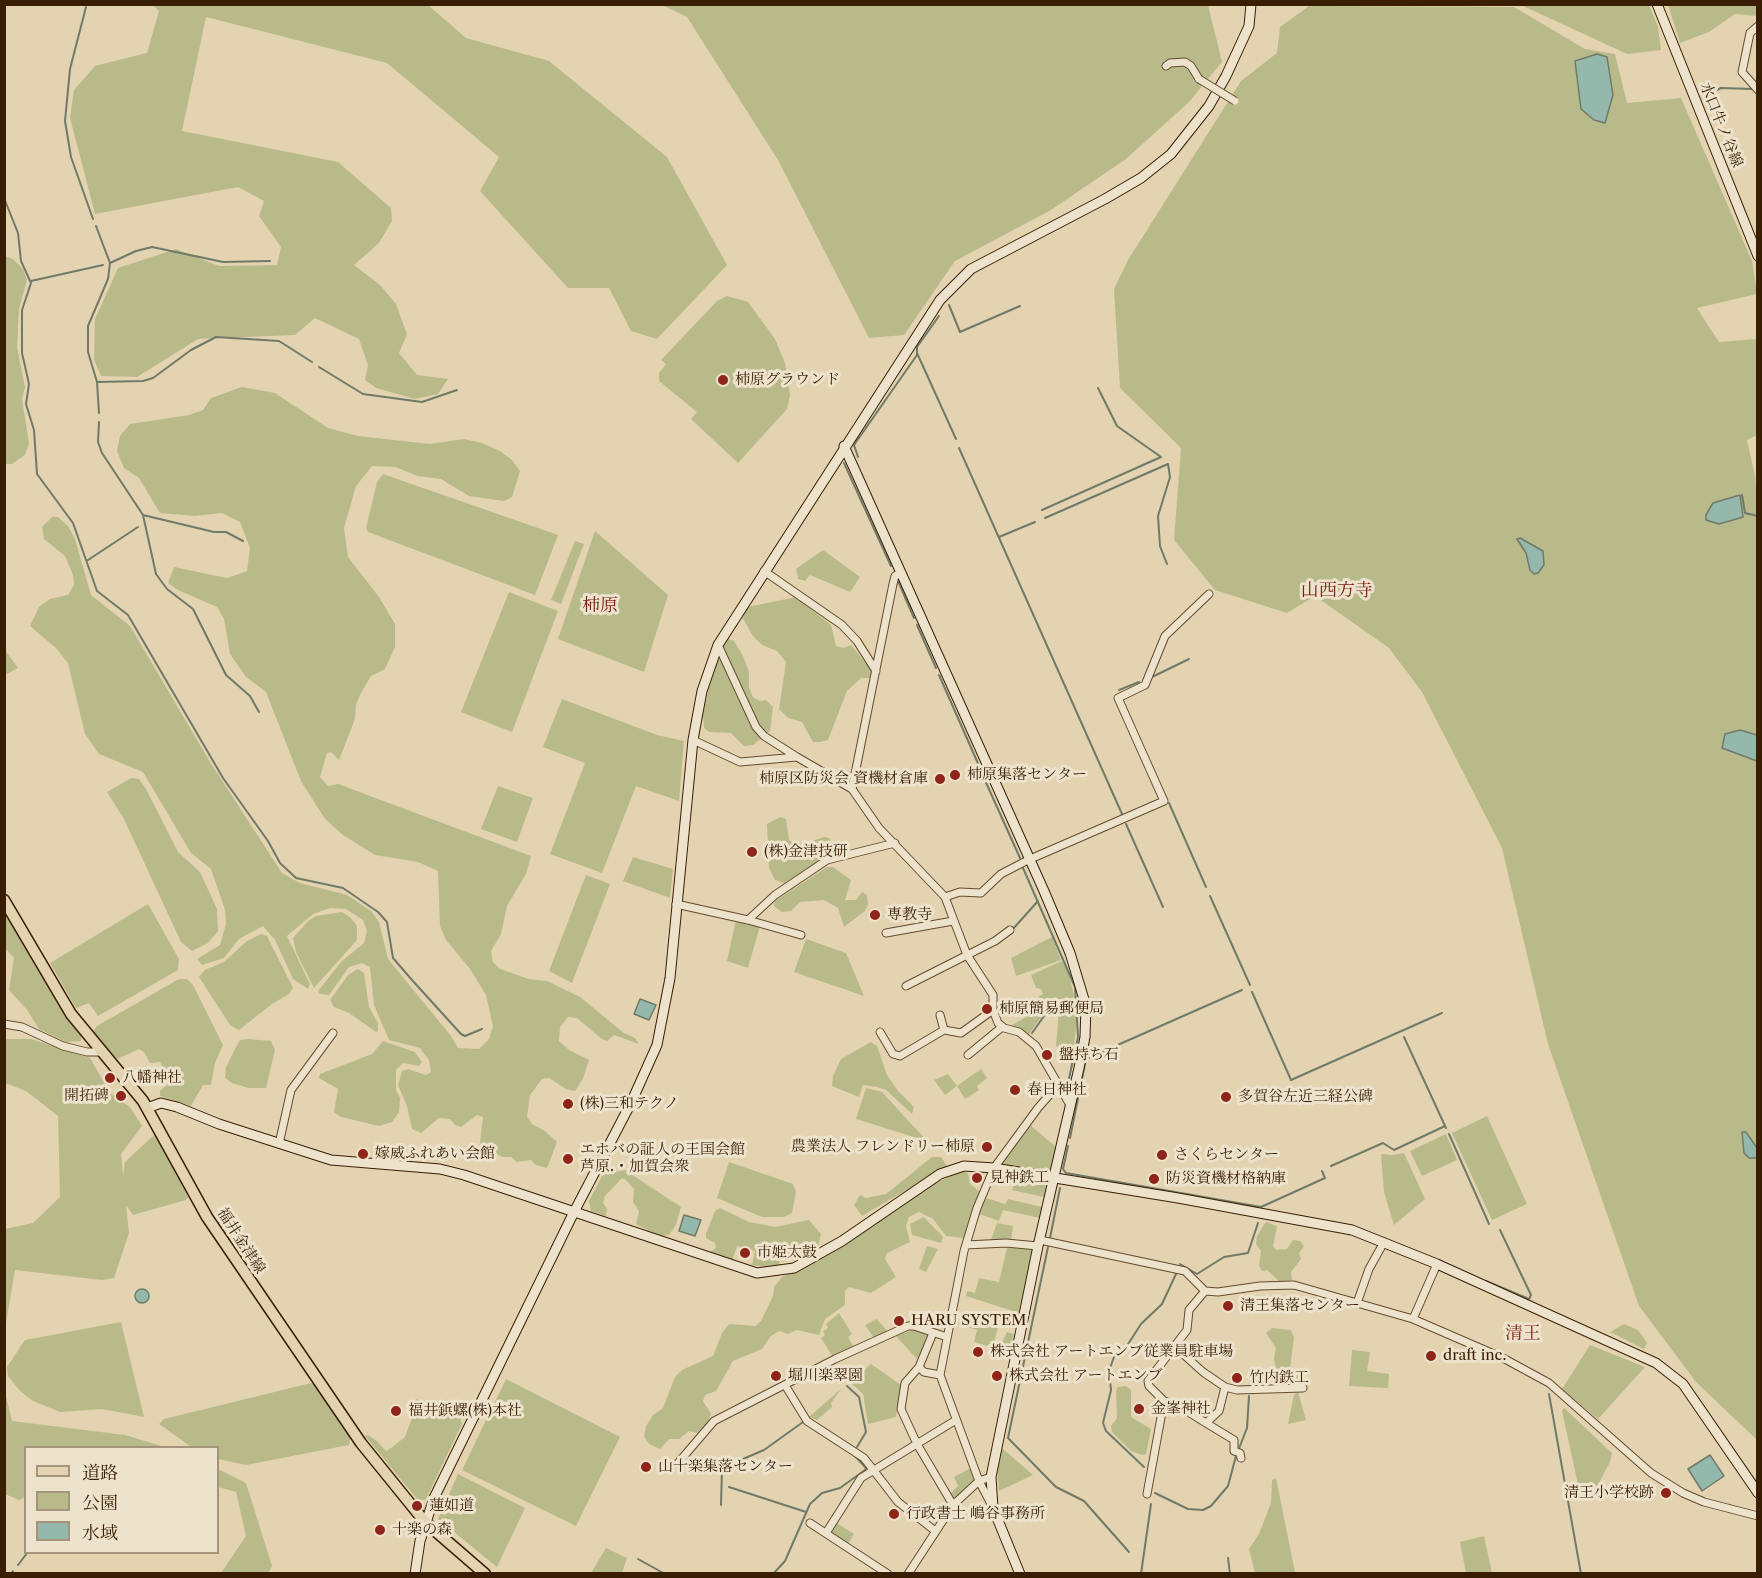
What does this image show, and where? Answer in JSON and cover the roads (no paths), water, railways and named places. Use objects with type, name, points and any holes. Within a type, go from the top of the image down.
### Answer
[{"type":"main road","name":"福井金津線","points":[[4,900],[31,941],[71,1014],[147,1108],[192,1193],[361,1443],[425,1522],[485,1574]]},
{"type":"street","points":[[415,1574],[425,1522],[450,1465],[574,1212],[631,1103],[657,1045],[670,978],[693,740],[702,691],[717,645],[940,300],[970,269],[1141,178],[1179,145],[1209,106],[1240,49],[1249,26],[1251,4]]},
{"type":"street","name":"水口牛ノ谷線","points":[[1657,4],[1758,256]]},
{"type":"street","points":[[1758,26],[1750,33],[1742,72],[1758,90]]},
{"type":"street","points":[[1166,66],[1170,63],[1185,62],[1191,66],[1199,79],[1234,101]]},
{"type":"street","points":[[844,446],[986,760],[1070,953],[1086,1006],[1085,1037],[1039,1243],[991,1477],[993,1508]]},
{"type":"street","points":[[764,572],[842,625],[857,641],[876,671]]},
{"type":"street","points":[[852,789],[893,582],[895,576],[901,573]]},
{"type":"street","points":[[945,897],[960,892],[981,893],[1001,874],[1028,860],[1164,801],[1118,698],[1144,685],[1165,636],[1209,594]]},
{"type":"street","points":[[717,645],[756,727],[764,736],[852,789],[879,828],[945,897],[967,955],[993,995],[993,1010],[1002,1027],[1029,1038],[1070,1105]]},
{"type":"street","points":[[693,740],[740,762],[797,757]]},
{"type":"street","points":[[748,920],[775,895],[827,860],[895,843]]},
{"type":"street","points":[[676,904],[748,920],[801,935]]},
{"type":"street","points":[[886,933],[953,921]]},
{"type":"street","points":[[906,986],[1010,930]]},
{"type":"street","points":[[880,1032],[893,1054],[900,1056],[944,1030],[961,1033],[993,1010]]},
{"type":"street","points":[[940,1015],[944,1030]]},
{"type":"street","points":[[4,1024],[22,1028],[63,1046],[87,1052],[101,1052]]},
{"type":"street","points":[[968,1055],[1002,1027]]},
{"type":"street","points":[[279,1144],[291,1090],[333,1033]]},
{"type":"street","points":[[1020,1574],[993,1508],[979,1482],[940,1375],[966,1245],[977,1208],[994,1168],[1038,1108],[1059,1084]]},
{"type":"street","points":[[147,1108],[162,1103],[331,1160],[440,1169],[464,1175],[757,1273],[794,1268],[842,1241],[940,1174],[964,1166],[994,1168],[1055,1178],[1306,1220],[1352,1230],[1437,1264],[1656,1363],[1683,1383],[1758,1493]]},
{"type":"street","points":[[1357,1303],[1369,1269],[1384,1242]]},
{"type":"street","points":[[966,1245],[1039,1243],[1185,1271],[1205,1291],[1218,1292],[1260,1286],[1294,1285],[1413,1319],[1503,1358],[1549,1383],[1651,1473],[1683,1494],[1758,1516]]},
{"type":"street","points":[[1413,1319],[1437,1264]]},
{"type":"street","points":[[1205,1291],[1192,1305],[1187,1329],[1148,1381],[1149,1386],[1164,1401],[1182,1408],[1234,1440],[1234,1451],[1240,1453],[1241,1458]]},
{"type":"street","points":[[678,1463],[714,1421],[908,1326],[947,1336]]},
{"type":"street","points":[[933,1333],[919,1367],[905,1383],[901,1410],[917,1444],[953,1505]]},
{"type":"street","points":[[1174,1346],[1203,1372],[1225,1387],[1237,1390],[1303,1388]]},
{"type":"street","points":[[919,1367],[924,1372],[940,1375]]},
{"type":"street","points":[[785,1385],[807,1421],[864,1458],[898,1502],[934,1530]]},
{"type":"street","points":[[1206,1424],[1219,1411],[1225,1387]]},
{"type":"street","points":[[1147,1494],[1164,1401]]},
{"type":"street","points":[[826,1533],[851,1490],[861,1478],[956,1420]]},
{"type":"street","points":[[908,1574],[934,1530],[953,1505],[979,1482],[991,1477]]},
{"type":"street","points":[[810,1523],[888,1574]]},
{"type":"water","points":[[1597,54],[1607,57],[1613,95],[1605,123],[1594,120],[1581,109],[1575,61]]},
{"type":"water","points":[[1740,495],[1743,517],[1719,524],[1706,520],[1706,515],[1713,503]]},
{"type":"water","points":[[1520,538],[1543,551],[1544,565],[1538,573],[1534,574],[1530,570],[1526,553],[1517,539]]},
{"type":"water","points":[[1740,730],[1757,735],[1757,761],[1722,748],[1725,734]]},
{"type":"water","points":[[640,999],[656,1005],[649,1020],[634,1014]]},
{"type":"water","points":[[1742,1132],[1746,1132],[1757,1148],[1757,1158],[1749,1158],[1744,1153]]},
{"type":"water","points":[[684,1215],[701,1220],[695,1236],[679,1231]]},
{"type":"water","points":[[142,1289],[147,1291],[149,1296],[147,1301],[142,1303],[137,1301],[135,1296],[137,1291]]},
{"type":"water","points":[[1710,1455],[1724,1476],[1702,1491],[1688,1469]]},
{"type":"waterway","points":[[86,7],[70,69],[65,121],[71,157],[93,219]]},
{"type":"waterway","points":[[1705,96],[1721,88],[1753,89]]},
{"type":"waterway","points":[[4,198],[18,233],[21,261],[31,283],[22,310],[22,353],[29,384],[26,404],[34,430],[37,474],[73,523],[97,591],[128,615],[223,778],[268,841],[280,863],[296,878],[343,888],[378,912],[387,922],[393,958],[412,980],[461,1034],[465,1036],[482,1029]]},
{"type":"waterway","points":[[96,226],[110,263],[108,279],[88,326],[88,352],[97,382],[143,381],[153,378],[191,350],[216,337],[279,341],[312,362]]},
{"type":"waterway","points":[[110,263],[136,251],[152,247],[223,262],[270,261]]},
{"type":"waterway","points":[[31,281],[103,265]]},
{"type":"waterway","points":[[949,305],[960,332],[1020,306]]},
{"type":"waterway","points":[[858,457],[854,445],[917,355],[917,347],[939,316]]},
{"type":"waterway","points":[[917,353],[956,439]]},
{"type":"waterway","points":[[319,367],[363,394],[422,402],[457,390]]},
{"type":"waterway","points":[[97,382],[99,413]]},
{"type":"waterway","points":[[1042,510],[1161,457],[1117,426],[1098,388]]},
{"type":"waterway","points":[[99,422],[98,442],[102,453],[143,515],[214,532],[226,532],[243,541]]},
{"type":"waterway","points":[[959,448],[1122,814]]},
{"type":"waterway","points":[[844,463],[891,566]]},
{"type":"waterway","points":[[1045,518],[1168,464],[1170,477],[1158,516],[1160,546],[1167,564]]},
{"type":"waterway","points":[[1742,495],[1745,513],[1758,516]]},
{"type":"waterway","points":[[143,515],[156,574],[167,589],[193,609],[226,675],[250,696],[259,712]]},
{"type":"waterway","points":[[999,537],[1035,522]]},
{"type":"waterway","points":[[88,560],[138,527]]},
{"type":"waterway","points":[[898,581],[914,618]]},
{"type":"waterway","points":[[917,625],[936,668]]},
{"type":"waterway","points":[[1152,677],[1189,659]]},
{"type":"waterway","points":[[939,675],[980,768]]},
{"type":"waterway","points":[[1119,690],[1139,682]]},
{"type":"waterway","points":[[983,776],[1020,858]]},
{"type":"waterway","points":[[1169,803],[1206,887]]},
{"type":"waterway","points":[[1126,824],[1163,907]]},
{"type":"waterway","points":[[1023,868],[1075,987],[1078,1037],[1068,1083]]},
{"type":"waterway","points":[[1210,896],[1250,985]]},
{"type":"waterway","points":[[1012,930],[1038,901]]},
{"type":"waterway","points":[[1070,1138],[1086,1059],[1242,990]]},
{"type":"waterway","points":[[1252,992],[1291,1080],[1442,1013]]},
{"type":"waterway","points":[[1032,1033],[1049,1009],[1078,1007]]},
{"type":"waterway","points":[[1404,1037],[1446,1128]]},
{"type":"waterway","points":[[1331,1166],[1383,1143],[1394,1150],[1445,1126]]},
{"type":"waterway","points":[[1449,1134],[1489,1224]]},
{"type":"waterway","points":[[1068,1146],[1063,1169],[1066,1173],[1261,1207],[1325,1178],[1322,1171]]},
{"type":"waterway","points":[[1050,1238],[1060,1188]]},
{"type":"waterway","points":[[1180,1264],[1197,1274],[1224,1257],[1248,1253],[1258,1223]]},
{"type":"waterway","points":[[1486,1281],[1529,1299],[1531,1295],[1500,1230]]},
{"type":"waterway","points":[[1048,1247],[1008,1438],[1056,1487],[1084,1501],[1129,1552]]},
{"type":"waterway","points":[[1144,1467],[1106,1431],[1103,1423],[1111,1390],[1109,1371],[1114,1357],[1123,1352],[1141,1324],[1162,1304],[1176,1274]]},
{"type":"waterway","points":[[847,1386],[859,1397],[866,1432],[857,1447]]},
{"type":"waterway","points":[[1549,1394],[1581,1574]]},
{"type":"waterway","points":[[1238,1451],[1247,1428],[1249,1396]]},
{"type":"waterway","points":[[721,1505],[722,1468],[764,1450],[803,1422]]},
{"type":"waterway","points":[[773,1574],[785,1561],[810,1504],[822,1493],[840,1488],[865,1470],[866,1468],[854,1455]]},
{"type":"waterway","points":[[1155,1493],[1188,1509],[1203,1510],[1211,1506],[1228,1486],[1236,1456]]},
{"type":"waterway","points":[[729,1487],[806,1512]]},
{"type":"waterway","points":[[1141,1574],[1151,1504]]},
{"type":"waterway","points":[[18,1565],[26,1554]]},
{"type":"waterway","points":[[1228,1558],[1230,1574]]},
{"type":"waterway","points":[[638,1559],[665,1574]]},
{"type":"place","name":"柿原グラウンド","points":[[723,380]]},
{"type":"place","name":"柿原集落センター","points":[[955,775]]},
{"type":"place","name":"柿原区防災会 資機材倉庫","points":[[940,779]]},
{"type":"place","name":"(株)金津技研","points":[[752,852]]},
{"type":"place","name":"専教寺","points":[[875,915]]},
{"type":"place","name":"柿原簡易郵便局","points":[[987,1009]]},
{"type":"place","name":"盤持ち石","points":[[1047,1055]]},
{"type":"place","name":"八幡神社","points":[[110,1078]]},
{"type":"place","name":"春日神社","points":[[1015,1090]]},
{"type":"place","name":"開拓碑","points":[[121,1096]]},
{"type":"place","name":"多賀谷左近三経公碑","points":[[1226,1097]]},
{"type":"place","name":"(株)三和テクノ","points":[[568,1104]]},
{"type":"place","name":"農業法人 フレンドリー柿原","points":[[987,1147]]},
{"type":"place","name":"嫁威ふれあい会館","points":[[363,1154]]},
{"type":"place","name":"さくらセンター","points":[[1162,1155]]},
{"type":"place","name":"エホバの証人の王国会館 芦原.・加賀会衆","points":[[568,1159]]},
{"type":"place","name":"見神鉄工","points":[[977,1178]]},
{"type":"place","name":"防災資機材格納庫","points":[[1154,1179]]},
{"type":"place","name":"市姫太鼓","points":[[745,1253]]},
{"type":"place","name":"清王集落センター","points":[[1228,1306]]},
{"type":"place","name":"HARU SYSTEM","points":[[899,1321]]},
{"type":"place","name":"株式会社 アートエンブ従業員駐車場","points":[[978,1352]]},
{"type":"place","name":"draft inc.","points":[[1431,1356]]},
{"type":"place","name":"堀川楽翠園","points":[[776,1376]]},
{"type":"place","name":"株式会社 アートエンブ","points":[[997,1376]]},
{"type":"place","name":"竹内鉄工","points":[[1237,1378]]},
{"type":"place","name":"金峯神社","points":[[1139,1409]]},
{"type":"place","name":"福井鋲螺(株)本社","points":[[396,1411]]},
{"type":"place","name":"山十楽集落センター","points":[[646,1467]]},
{"type":"place","name":"清王小学校跡","points":[[1666,1493]]},
{"type":"place","name":"蓮如道","points":[[417,1506]]},
{"type":"place","name":"行政書士 嶋谷事務所","points":[[894,1514]]},
{"type":"place","name":"十楽の森","points":[[380,1530]]},
{"type":"district","name":"山西方寺","points":[[1337,591]]},
{"type":"district","name":"柿原","points":[[600,606]]},
{"type":"district","name":"清王","points":[[1523,1334]]}]
